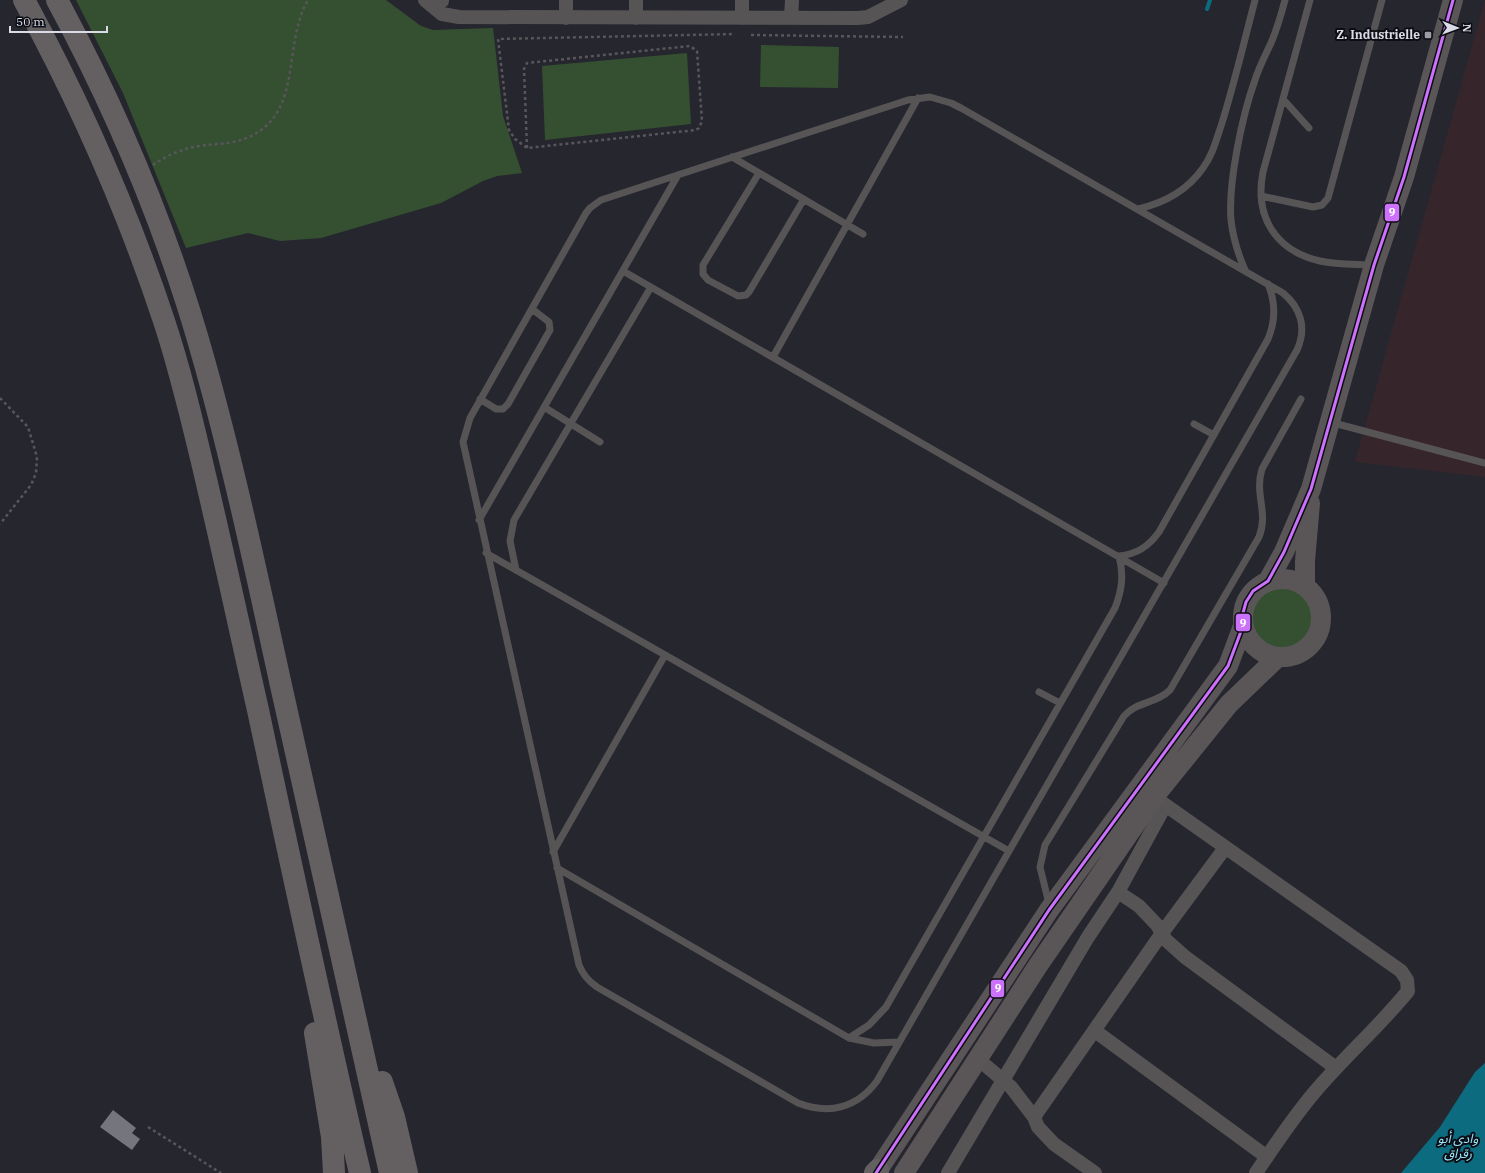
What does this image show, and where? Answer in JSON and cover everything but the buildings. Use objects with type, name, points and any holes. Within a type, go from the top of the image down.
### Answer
[{"type":"highway","points":[[24,0],[52,51],[93,140],[136,245],[164,322],[191,417],[220,534],[317,988],[360,1173]]},
{"type":"highway","points":[[57,0],[88,58],[153,205],[205,361],[242,511],[390,1173]]},
{"type":"highway","points":[[317,988],[314,1009],[315,1042],[332,1137],[334,1173]]},
{"type":"highway","points":[[359,1032],[377,1068],[394,1117],[407,1173]]},
{"type":"main road","points":[[1268,581],[1287,579],[1305,586],[1314,595],[1320,606],[1321,619],[1319,632],[1312,643],[1303,652],[1291,657],[1278,657],[1259,650],[1246,635],[1243,613],[1246,602],[1253,592],[1268,581],[1284,552],[1311,489],[1374,265],[1404,177],[1453,0]]},
{"type":"main road","points":[[1305,586],[1305,561],[1311,489]]},
{"type":"main road","points":[[876,1172],[1049,910],[1228,666],[1244,626]]},
{"type":"main road","points":[[904,1173],[1037,967],[1229,704],[1278,657]]},
{"type":"street","points":[[425,0],[438,12],[450,16],[566,18],[863,18],[895,2]]},
{"type":"street","points":[[566,0],[566,18]]},
{"type":"street","points":[[636,0],[636,18]]},
{"type":"street","points":[[742,0],[742,18]]},
{"type":"street","points":[[791,18],[792,0]]},
{"type":"street","points":[[948,1173],[1088,937],[1118,892],[1159,801],[1401,972],[1407,980],[1408,991],[1391,1013],[1336,1068],[1289,1123],[1256,1173]]},
{"type":"street","points":[[1034,1118],[1162,933],[1225,848]]},
{"type":"street","points":[[1118,892],[1139,906],[1162,933],[1166,940],[1185,957],[1336,1068]]},
{"type":"street","points":[[1095,1031],[1180,1095],[1267,1156]]},
{"type":"street","points":[[978,1059],[1011,1087],[1034,1118],[1038,1127],[1054,1144],[1095,1173]]},
{"type":"lane","points":[[1138,209],[1161,202],[1181,191],[1193,180],[1211,156],[1225,113],[1255,0]]},
{"type":"lane","points":[[1245,270],[1238,254],[1231,220],[1231,202],[1235,169],[1244,119],[1255,80],[1276,29],[1285,0]]},
{"type":"lane","points":[[1310,0],[1263,172],[1261,196],[1262,207],[1271,229],[1286,247],[1303,256],[1320,262],[1374,265]]},
{"type":"lane","points":[[1261,196],[1313,207],[1322,205],[1328,198],[1382,0]]},
{"type":"lane","points":[[773,357],[918,98]]},
{"type":"lane","points":[[918,98],[935,98],[951,103],[1138,209],[1245,270],[1289,298],[1296,308],[1302,327],[1300,342],[1010,851],[870,1090],[852,1103],[831,1110],[819,1109],[798,1103],[598,987],[586,978],[579,965],[479,520],[463,442],[466,426],[590,208],[601,200],[732,157],[918,98]]},
{"type":"lane","points":[[1283,99],[1309,128]]},
{"type":"lane","points":[[732,157],[863,234]]},
{"type":"lane","points":[[759,173],[703,265],[703,274],[708,280],[738,296],[746,295],[804,199]]},
{"type":"lane","points":[[479,520],[678,175]]},
{"type":"lane","points":[[623,271],[1164,583]]},
{"type":"lane","points":[[1119,556],[1131,555],[1142,550],[1152,542],[1214,435],[1273,328],[1274,306],[1268,284]]},
{"type":"lane","points":[[516,570],[510,541],[514,520],[651,287]]},
{"type":"lane","points":[[480,399],[496,409],[503,409],[508,404],[550,330],[549,322],[532,309]]},
{"type":"lane","points":[[1049,910],[1047,892],[1040,867],[1045,845],[1124,716],[1133,708],[1158,699],[1170,690],[1259,537],[1264,523],[1264,516],[1258,493],[1262,469],[1301,399]]},
{"type":"lane","points":[[544,407],[600,442]]},
{"type":"lane","points":[[1330,422],[1485,463]]},
{"type":"lane","points":[[1194,424],[1214,435]]},
{"type":"lane","points":[[486,553],[1010,851]]},
{"type":"lane","points":[[849,1038],[869,1025],[886,1007],[982,836],[1115,608],[1120,596],[1122,569],[1119,556]]},
{"type":"lane","points":[[553,852],[665,655]]},
{"type":"lane","points":[[1039,692],[1060,703]]},
{"type":"lane","points":[[557,868],[849,1038],[874,1044],[899,1042]]},
{"type":"path","points":[[139,174],[164,158],[184,149],[232,143],[250,136],[266,127],[284,100],[290,75],[296,30],[308,0]]},
{"type":"path","points":[[527,148],[524,69],[527,63],[690,46],[697,50],[702,121],[696,130],[527,148],[515,139],[509,130],[498,39],[554,36],[735,34]]},
{"type":"path","points":[[751,34],[903,37]]},
{"type":"path","points":[[0,398],[28,427],[37,457],[36,473],[32,485],[0,524]]},
{"type":"path","points":[[148,1127],[221,1173]]},
{"type":"shaded area","points":[[1485,0],[1485,477],[1355,462]]},
{"type":"green space","points":[[76,0],[386,0],[421,26],[433,30],[493,28],[503,116],[522,173],[497,176],[483,181],[441,203],[321,238],[280,241],[248,233],[186,248],[123,93]]},
{"type":"green space","points":[[761,45],[839,47],[838,88],[760,87]]},
{"type":"green space","points":[[687,53],[691,124],[545,140],[542,66]]},
{"type":"green space","points":[[1282,587],[1299,592],[1304,596],[1308,601],[1313,618],[1308,635],[1304,640],[1299,644],[1282,649],[1265,644],[1260,640],[1256,635],[1251,618],[1256,601],[1260,596],[1265,592]]},
{"type":"water","name":"وادي أبو رقراق","points":[[1485,1063],[1485,1173],[1401,1173],[1440,1127],[1475,1072]]},
{"type":"waterway","points":[[1207,9],[1210,0]]},
{"type":"transit line","name":"9","points":[[876,1173],[1049,910],[1228,666],[1243,626],[1243,613],[1246,602],[1253,591],[1268,581],[1284,552],[1311,489],[1374,265],[1404,177],[1453,0]]},
{"type":"place","name":"Z. Industrielle","points":[[1428,35]]}]
